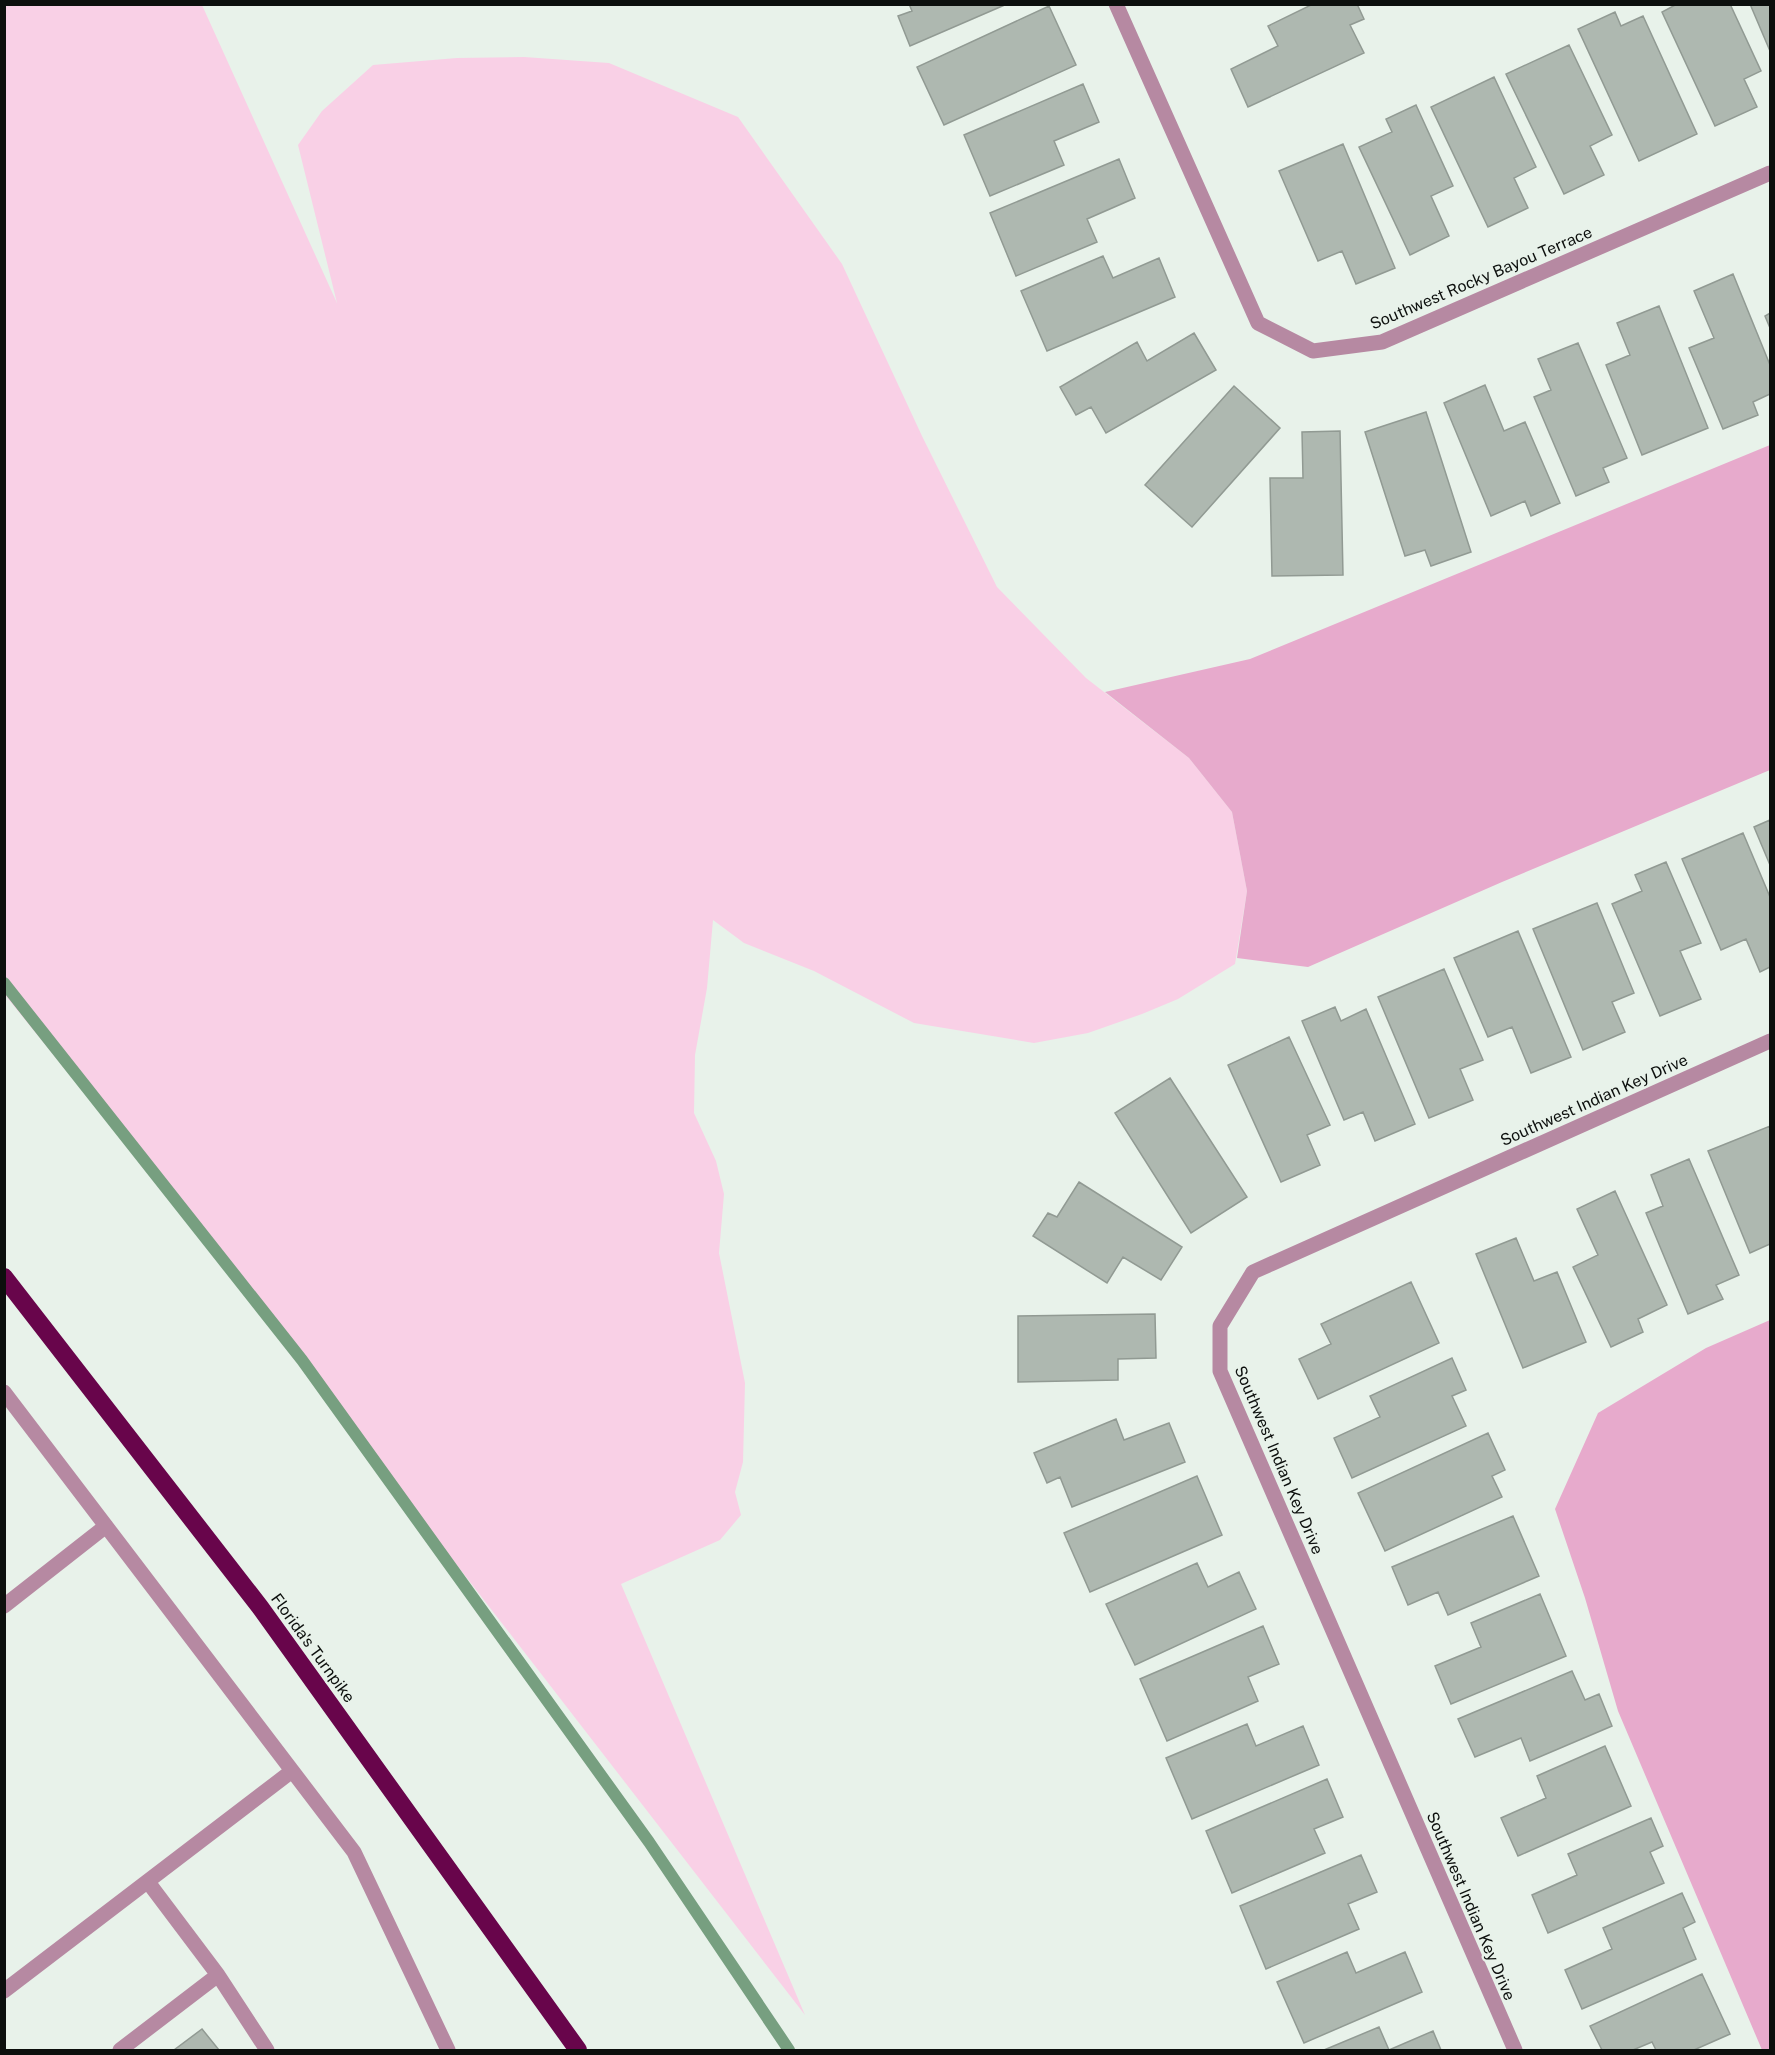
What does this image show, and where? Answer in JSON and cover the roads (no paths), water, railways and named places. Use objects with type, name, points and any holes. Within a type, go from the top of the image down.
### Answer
[{"type":"highway","name":"Florida's Turnpike","points":[[4,1277],[260,1607],[578,2050]]},
{"type":"street","name":"Southwest Rocky Bayou Terrace","points":[[1116,4],[1258,323],[1313,351],[1382,342],[1770,173]]},
{"type":"street","name":"Southwest Indian Key Drive","points":[[1515,2050],[1220,1371],[1220,1326],[1253,1272],[1770,1041]]},
{"type":"street","points":[[4,1392],[354,1852],[446,2050]]},
{"type":"street","points":[[4,1606],[106,1526]]},
{"type":"street","points":[[4,1991],[292,1771]]},
{"type":"street","points":[[148,1882],[218,1975],[267,2050]]},
{"type":"street","points":[[120,2050],[218,1975]]},
{"type":"waterway","points":[[4,983],[302,1360],[649,1842],[789,2050]]}]
